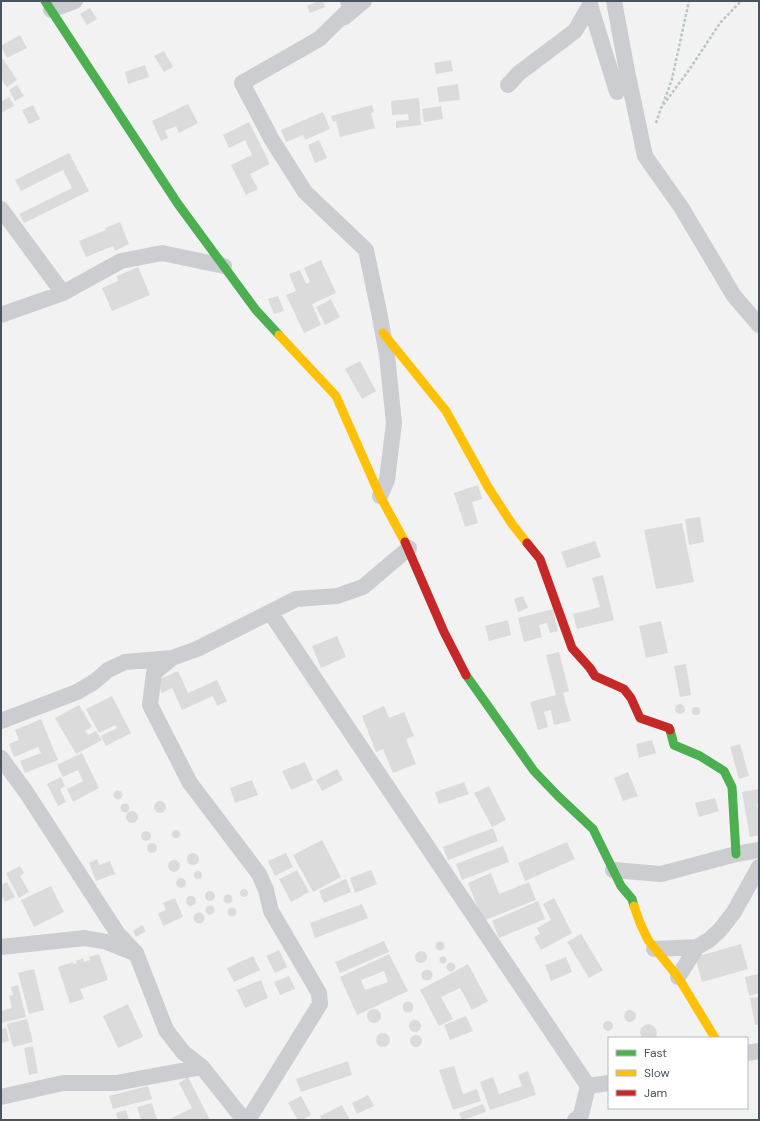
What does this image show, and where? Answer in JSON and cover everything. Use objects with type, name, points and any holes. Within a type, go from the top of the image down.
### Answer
[{"type":"street","points":[[75,1],[48,6],[178,204],[256,310],[336,396],[380,496],[409,548],[444,632],[467,678],[534,771],[593,829],[621,886],[632,899],[640,923],[648,940],[678,977],[714,1037]]},
{"type":"street","points":[[319,39],[351,8],[348,1]]},
{"type":"street","points":[[364,1],[319,39],[242,83],[272,140],[305,192],[366,250],[387,355],[394,423],[387,480],[380,496]]},
{"type":"street","points":[[614,1],[645,156],[682,207],[734,296],[759,325]]},
{"type":"street","points":[[508,85],[519,73],[575,31],[590,3]]},
{"type":"street","points":[[590,3],[617,92]]},
{"type":"street","points":[[1,209],[62,293]]},
{"type":"street","points":[[1,315],[62,293],[121,261],[162,253],[224,266]]},
{"type":"street","points":[[383,333],[446,411],[488,487],[512,524],[540,558],[572,648],[590,668],[595,676],[624,689],[631,698],[640,718],[669,728],[674,744],[700,756],[724,770],[732,787],[736,854]]},
{"type":"street","points":[[1,721],[77,692],[94,682],[108,670],[125,662],[144,659],[172,658],[197,649],[296,600],[337,596],[363,587],[409,548]]},
{"type":"street","points":[[270,612],[588,1086],[581,1115],[575,1120]]},
{"type":"street","points":[[172,658],[154,673],[150,704],[190,783],[259,874],[266,890],[271,911],[319,993],[320,1004],[248,1120]]},
{"type":"street","points":[[1,758],[26,792],[118,934],[136,953],[166,1030],[183,1052],[202,1067],[244,1120]]},
{"type":"street","points":[[613,870],[662,874],[736,854],[759,850]]},
{"type":"street","points":[[678,977],[697,947],[715,935],[734,912],[759,867]]},
{"type":"street","points":[[1,947],[85,938],[107,942],[136,953]]},
{"type":"street","points":[[654,949],[697,947]]},
{"type":"street","points":[[748,1053],[759,1051]]},
{"type":"street","points":[[1,1097],[63,1083],[116,1083],[202,1067]]},
{"type":"street","points":[[588,1086],[608,1083]]},
{"type":"path","points":[[654,129],[672,79],[689,1]]},
{"type":"path","points":[[661,108],[689,70],[720,23],[741,1]]},
{"type":"building","points":[[323,1],[325,7],[310,13],[307,6]]},
{"type":"building","points":[[90,8],[97,19],[87,25],[80,14]]},
{"type":"building","points":[[20,35],[27,48],[7,58],[1,46]]},
{"type":"building","points":[[164,51],[173,67],[164,72],[154,56]]},
{"type":"building","points":[[1,56],[17,80],[7,87],[1,79]]},
{"type":"building","points":[[451,60],[453,71],[436,74],[434,63]]},
{"type":"building","points":[[145,65],[149,77],[128,84],[125,72]]},
{"type":"building","points":[[458,84],[460,100],[439,102],[437,87]]},
{"type":"building","points":[[17,85],[24,96],[15,101],[9,90]]},
{"type":"building","points":[[9,97],[14,106],[1,113],[1,102]]},
{"type":"building","points":[[419,98],[421,125],[396,128],[396,121],[409,120],[408,114],[392,115],[391,101]]},
{"type":"building","points":[[188,104],[198,123],[179,133],[176,126],[165,131],[168,138],[161,141],[152,121]]},
{"type":"building","points":[[33,105],[40,119],[29,124],[22,110]]},
{"type":"building","points":[[372,105],[374,112],[371,113],[375,128],[340,137],[336,121],[333,122],[331,116]]},
{"type":"building","points":[[441,106],[443,119],[424,122],[422,109]]},
{"type":"building","points":[[323,112],[330,129],[305,140],[303,135],[286,142],[281,130]]},
{"type":"building","points":[[249,122],[270,164],[250,174],[258,189],[246,195],[231,165],[252,155],[245,140],[229,148],[223,135]]},
{"type":"building","points":[[319,140],[327,158],[315,163],[308,145]]},
{"type":"building","points":[[69,153],[89,191],[24,223],[19,214],[72,188],[63,170],[21,191],[15,180]]},
{"type":"building","points":[[120,222],[129,244],[115,251],[113,246],[86,257],[79,241],[106,230],[105,228]]},
{"type":"building","points":[[321,260],[336,293],[312,304],[321,325],[304,333],[286,295],[296,291],[289,274],[300,270],[306,284],[310,282],[304,268]]},
{"type":"building","points":[[138,267],[150,295],[112,311],[102,288],[118,281],[117,276]]},
{"type":"building","points":[[278,296],[284,311],[274,314],[268,299]]},
{"type":"building","points":[[331,299],[340,317],[325,325],[316,307]]},
{"type":"building","points":[[360,361],[376,391],[362,399],[345,369]]},
{"type":"building","points":[[478,485],[482,499],[472,502],[478,523],[465,527],[454,493]]},
{"type":"building","points":[[700,517],[704,542],[689,545],[685,519]]},
{"type":"building","points":[[682,523],[694,582],[656,589],[644,530]]},
{"type":"building","points":[[595,541],[601,557],[567,568],[561,552]]},
{"type":"building","points":[[603,575],[614,620],[577,629],[573,614],[600,607],[592,578]]},
{"type":"building","points":[[523,596],[528,608],[518,612],[514,599]]},
{"type":"building","points":[[553,609],[558,631],[550,633],[547,623],[539,625],[542,637],[524,642],[518,618]]},
{"type":"building","points":[[508,620],[511,635],[489,641],[485,626]]},
{"type":"building","points":[[661,621],[668,653],[646,658],[639,626]]},
{"type":"building","points":[[337,636],[346,657],[321,668],[312,646]]},
{"type":"building","points":[[559,652],[569,691],[563,693],[571,721],[554,725],[551,710],[544,712],[548,727],[538,730],[530,702],[556,695],[546,655]]},
{"type":"building","points":[[686,664],[691,695],[680,697],[674,666]]},
{"type":"building","points":[[178,671],[188,693],[217,680],[227,701],[217,706],[213,696],[182,710],[172,688],[162,693],[156,681]]},
{"type":"building","points":[[112,696],[131,733],[106,746],[101,736],[117,728],[115,725],[99,733],[86,709]]},
{"type":"building","points":[[678,704],[682,704],[684,705],[684,713],[678,714],[675,711],[675,707]]},
{"type":"building","points":[[79,705],[92,727],[85,731],[88,735],[96,731],[102,740],[76,754],[55,718]]},
{"type":"building","points":[[384,706],[389,718],[404,712],[414,736],[406,739],[416,764],[393,773],[383,749],[376,752],[362,716]]},
{"type":"building","points":[[694,707],[698,707],[700,711],[698,715],[694,715],[692,713],[692,709]]},
{"type":"building","points":[[41,719],[58,760],[25,773],[20,761],[41,753],[38,747],[14,757],[9,744],[19,740],[15,730]]},
{"type":"building","points":[[652,740],[656,753],[639,758],[636,744]]},
{"type":"building","points":[[740,744],[749,776],[739,779],[730,747]]},
{"type":"building","points":[[82,753],[99,788],[73,802],[67,789],[83,781],[78,770],[63,777],[57,765]]},
{"type":"building","points":[[305,762],[313,780],[291,790],[282,771]]},
{"type":"building","points":[[337,769],[343,780],[322,791],[316,780]]},
{"type":"building","points":[[628,772],[638,796],[623,801],[614,778]]},
{"type":"building","points":[[61,777],[65,786],[60,789],[66,802],[58,806],[47,784]]},
{"type":"building","points":[[252,780],[258,795],[235,803],[230,788]]},
{"type":"building","points":[[464,782],[469,794],[439,804],[435,792]]},
{"type":"building","points":[[489,786],[506,820],[492,827],[474,793]]},
{"type":"building","points":[[759,789],[759,803],[757,804],[759,816],[759,835],[750,837],[742,792]]},
{"type":"building","points":[[116,791],[120,791],[122,795],[120,799],[116,799],[114,797],[114,793]]},
{"type":"building","points":[[715,798],[719,811],[699,817],[695,803]]},
{"type":"building","points":[[160,801],[164,803],[166,807],[164,811],[160,813],[156,811],[154,807],[156,803]]},
{"type":"building","points":[[123,804],[127,804],[129,808],[127,812],[123,812],[121,810],[121,806]]},
{"type":"building","points":[[132,811],[136,813],[138,817],[136,821],[132,823],[128,821],[126,817],[128,813]]},
{"type":"building","points":[[493,828],[498,841],[448,860],[443,847]]},
{"type":"building","points":[[174,830],[178,830],[180,834],[178,838],[174,838],[172,836],[172,832]]},
{"type":"building","points":[[144,831],[148,831],[150,832],[150,840],[144,841],[141,838],[141,834]]},
{"type":"building","points":[[322,840],[341,877],[313,892],[293,855]]},
{"type":"building","points":[[567,842],[575,859],[525,881],[518,863]]},
{"type":"building","points":[[150,843],[154,843],[156,844],[156,852],[150,853],[147,850],[147,846]]},
{"type":"building","points":[[503,846],[509,862],[462,880],[456,864]]},
{"type":"building","points":[[191,853],[195,853],[199,859],[195,865],[191,865],[187,861],[187,857]]},
{"type":"building","points":[[286,853],[293,867],[275,876],[268,861]]},
{"type":"building","points":[[97,859],[99,865],[110,861],[115,874],[96,881],[89,863]]},
{"type":"building","points":[[176,860],[179,861],[179,871],[172,872],[169,871],[168,864],[169,861]]},
{"type":"building","points":[[20,866],[24,873],[20,876],[29,892],[19,898],[6,873]]},
{"type":"building","points":[[297,870],[309,892],[291,902],[279,879]]},
{"type":"building","points":[[371,870],[377,884],[355,893],[350,878]]},
{"type":"building","points":[[196,871],[200,871],[202,875],[200,879],[196,879],[194,877],[194,873]]},
{"type":"building","points":[[491,873],[499,894],[529,882],[536,900],[483,921],[468,883]]},
{"type":"building","points":[[179,878],[183,878],[185,879],[185,887],[179,888],[176,885],[176,881]]},
{"type":"building","points":[[346,879],[351,892],[324,903],[319,891]]},
{"type":"building","points":[[7,882],[15,897],[5,902],[1,895],[1,885]]},
{"type":"building","points":[[51,886],[64,912],[34,927],[21,900]]},
{"type":"building","points":[[244,889],[247,890],[247,896],[244,897],[241,896],[240,893],[241,890]]},
{"type":"building","points":[[208,891],[212,891],[214,892],[214,900],[208,901],[205,898],[205,894]]},
{"type":"building","points":[[226,895],[230,895],[232,899],[230,903],[226,903],[224,901],[224,897]]},
{"type":"building","points":[[189,896],[193,896],[195,897],[195,905],[189,906],[186,903],[186,899]]},
{"type":"building","points":[[175,898],[183,917],[163,926],[158,913],[166,910],[163,903]]},
{"type":"building","points":[[554,898],[572,933],[541,950],[534,937],[540,934],[537,928],[551,920],[543,904]]},
{"type":"building","points":[[538,901],[545,919],[499,938],[492,921]]},
{"type":"building","points":[[362,904],[368,918],[315,938],[310,923]]},
{"type":"building","points":[[210,905],[215,910],[210,915],[205,910]]},
{"type":"building","points":[[230,908],[234,908],[236,912],[234,916],[230,916],[228,914],[228,910]]},
{"type":"building","points":[[197,913],[201,913],[203,914],[203,922],[197,923],[194,920],[194,916]]},
{"type":"building","points":[[142,925],[146,931],[136,937],[133,931]]},
{"type":"building","points":[[581,934],[603,970],[589,978],[567,942]]},
{"type":"building","points":[[384,941],[389,952],[340,973],[335,962]]},
{"type":"building","points":[[438,942],[442,942],[444,946],[442,950],[438,950],[436,948],[436,944]]},
{"type":"building","points":[[741,944],[748,969],[702,982],[695,957]]},
{"type":"building","points":[[279,950],[287,967],[275,973],[266,956]]},
{"type":"building","points":[[419,951],[423,951],[427,957],[423,963],[419,963],[415,959],[415,955]]},
{"type":"building","points":[[99,954],[108,980],[80,989],[84,999],[70,1003],[58,967],[73,962],[73,964],[77,963],[76,961],[83,958],[84,962],[90,960],[89,957]]},
{"type":"building","points":[[389,954],[408,991],[357,1015],[340,977]],"holes":[[[384,971],[388,982],[365,990],[361,980]]]},
{"type":"building","points":[[253,956],[260,970],[234,982],[227,968]]},
{"type":"building","points":[[443,956],[446,957],[446,963],[443,964],[440,963],[439,960],[440,957]]},
{"type":"building","points":[[566,957],[572,972],[551,981],[545,965]]},
{"type":"building","points":[[449,963],[453,963],[455,967],[453,971],[449,971],[447,969],[447,965]]},
{"type":"building","points":[[468,964],[488,1001],[472,1010],[460,988],[441,997],[453,1019],[439,1026],[420,990]]},
{"type":"building","points":[[34,969],[44,1010],[29,1014],[18,973]]},
{"type":"building","points":[[425,970],[429,970],[431,971],[431,979],[425,980],[422,977],[422,973]]},
{"type":"building","points":[[759,974],[759,993],[749,996],[745,977]]},
{"type":"building","points":[[289,976],[295,989],[280,995],[274,982]]},
{"type":"building","points":[[261,980],[268,998],[245,1008],[237,990]]},
{"type":"building","points":[[18,985],[26,1017],[1,1023],[1,1011],[12,1008],[9,996],[13,995],[11,987]]},
{"type":"building","points":[[759,997],[759,1025],[755,1025],[750,998]]},
{"type":"building","points":[[408,1001],[412,1003],[414,1007],[412,1011],[408,1013],[404,1011],[402,1007],[404,1003]]},
{"type":"building","points":[[128,1004],[143,1037],[118,1048],[103,1016]]},
{"type":"building","points":[[374,1009],[379,1011],[381,1016],[379,1021],[374,1023],[369,1021],[367,1016],[369,1011]]},
{"type":"building","points":[[628,1010],[632,1010],[636,1016],[632,1022],[628,1022],[624,1018],[624,1014]]},
{"type":"building","points":[[466,1016],[473,1031],[450,1040],[444,1025]]},
{"type":"building","points":[[27,1019],[33,1042],[13,1047],[7,1024]]},
{"type":"building","points":[[413,1020],[417,1020],[421,1026],[417,1032],[413,1032],[409,1028],[409,1024]]},
{"type":"building","points":[[606,1021],[610,1021],[612,1022],[612,1030],[606,1031],[603,1028],[603,1024]]},
{"type":"building","points":[[649,1024],[656,1029],[657,1034],[656,1037],[642,1037],[640,1032],[641,1028]]},
{"type":"building","points":[[6,1028],[9,1041],[1,1043],[1,1029]]},
{"type":"building","points":[[383,1033],[388,1035],[390,1040],[388,1045],[383,1047],[378,1045],[376,1040],[378,1035]]},
{"type":"building","points":[[414,1035],[418,1035],[422,1041],[418,1047],[414,1047],[410,1043],[410,1039]]},
{"type":"building","points":[[33,1046],[38,1073],[29,1075],[24,1048]]},
{"type":"building","points":[[348,1061],[352,1075],[301,1092],[296,1079]]},
{"type":"building","points":[[454,1066],[463,1094],[477,1089],[481,1101],[453,1110],[439,1070]]},
{"type":"building","points":[[528,1071],[536,1095],[490,1110],[480,1082],[493,1077],[499,1094],[522,1086],[518,1075]]},
{"type":"building","points":[[188,1077],[210,1120],[168,1120],[192,1108],[179,1083]]},
{"type":"building","points":[[148,1086],[152,1099],[113,1109],[109,1096]]},
{"type":"building","points":[[368,1095],[374,1106],[357,1114],[352,1103]]},
{"type":"building","points":[[301,1096],[311,1115],[302,1120],[298,1120],[288,1103]]},
{"type":"building","points":[[152,1103],[157,1120],[141,1120],[137,1107]]},
{"type":"building","points":[[483,1104],[486,1112],[462,1120],[459,1113]]},
{"type":"building","points":[[342,1105],[350,1120],[322,1120],[320,1116]]},
{"type":"building","points":[[126,1110],[129,1120],[118,1120],[116,1113]]},
{"type":"traffic: fast","points":[[45,1],[178,204],[256,310],[279,335]]},
{"type":"traffic: fast","points":[[466,675],[534,771],[593,829],[621,886],[632,899],[634,906]]},
{"type":"traffic: fast","points":[[670,730],[674,745],[700,756],[724,771],[732,787],[736,854]]},
{"type":"traffic: slow","points":[[383,333],[446,411],[488,487],[512,524],[527,543]]},
{"type":"traffic: slow","points":[[279,335],[336,396],[380,496],[405,542]]},
{"type":"traffic: slow","points":[[634,906],[648,940],[678,977],[714,1037]]},
{"type":"traffic: jam","points":[[405,542],[444,632],[466,675]]},
{"type":"traffic: jam","points":[[527,543],[540,559],[572,648],[590,668],[595,676],[624,689],[631,698],[640,718],[669,728],[670,730]]}]
